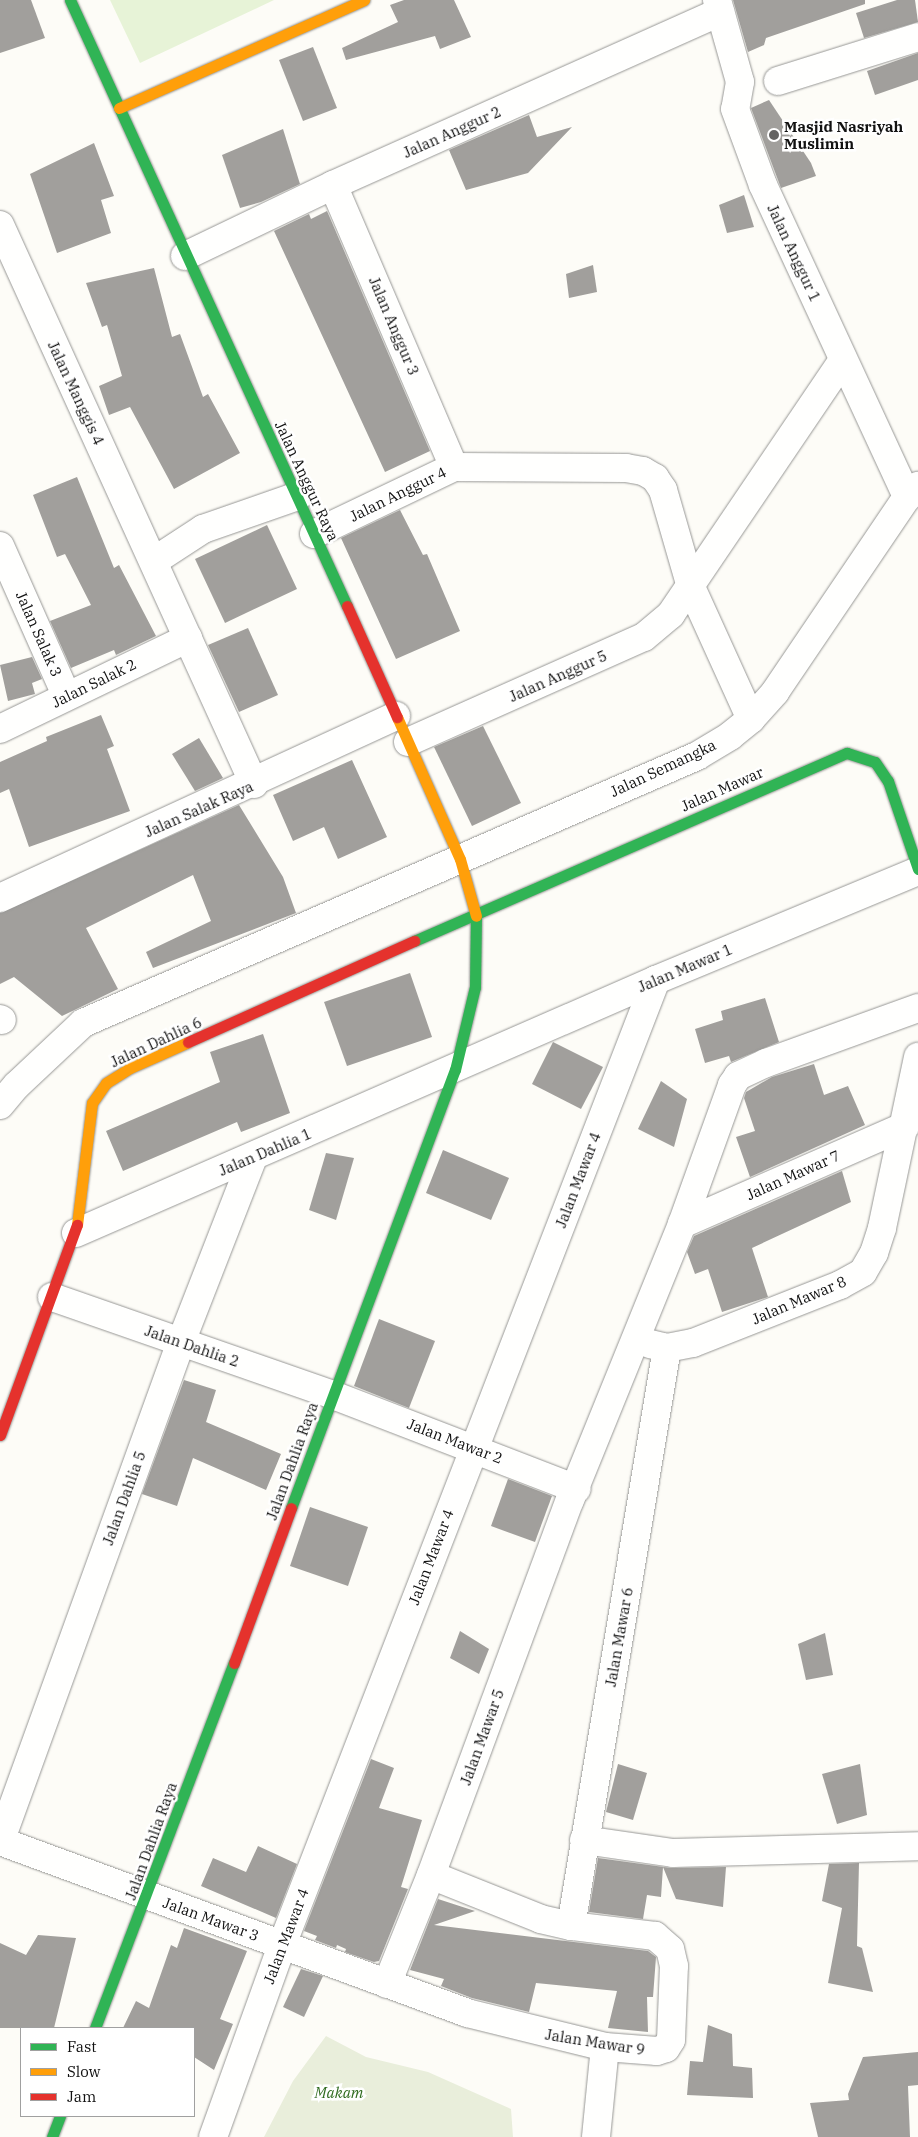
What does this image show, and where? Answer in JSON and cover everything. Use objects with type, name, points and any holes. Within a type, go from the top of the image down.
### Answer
[{"type":"street","name":"Jalan Anggur Raya","points":[[70,0],[185,256],[298,496],[462,864],[473,896]]},
{"type":"street","points":[[119,108],[364,0]]},
{"type":"street","name":"Jalan Anggur 2","points":[[185,256],[718,6]]},
{"type":"street","name":"Jalan Anggur 1","points":[[718,6],[740,82],[735,109],[763,185],[842,361],[913,491]]},
{"type":"street","points":[[778,81],[918,37]]},
{"type":"street","name":"Jalan Anggur 3","points":[[333,185],[454,466]]},
{"type":"street","name":"Jalan Manggis 4","points":[[0,225],[7,257],[154,561],[254,784]]},
{"type":"street","name":"Jalan Anggur 5","points":[[408,742],[644,637],[671,614],[842,361]]},
{"type":"street","points":[[454,466],[626,468],[643,472],[656,478],[663,490],[691,587],[751,719]]},
{"type":"street","name":"Jalan Anggur 4","points":[[314,534],[454,466]]},
{"type":"street","name":"Jalan Semangka","points":[[0,1105],[16,1085],[83,1023],[462,864],[697,756],[751,719],[775,692],[913,491]]},
{"type":"street","points":[[154,561],[203,529],[298,496]]},
{"type":"street","name":"Jalan Salak 3","points":[[0,546],[66,695]]},
{"type":"street","name":"Jalan Salak 2","points":[[0,729],[66,695],[188,638]]},
{"type":"street","name":"Jalan Salak Raya","points":[[0,898],[254,784],[396,716]]},
{"type":"street","name":"Jalan Mawar","points":[[476,914],[847,753],[861,755],[875,762],[888,781],[918,870]]},
{"type":"street","name":"Jalan Mawar 1","points":[[454,1070],[656,980],[918,870]]},
{"type":"street","name":"Jalan Dahlia Raya","points":[[95,2027],[147,1896],[454,1070],[474,987],[476,914],[473,896]]},
{"type":"street","name":"Jalan Dahlia 6","points":[[0,1435],[76,1234],[92,1103],[106,1083],[139,1064],[476,914]]},
{"type":"street","name":"Jalan Mawar 4","points":[[213,2137],[282,1945],[473,1448],[656,980]]},
{"type":"street","name":"Jalan Mawar 5","points":[[387,1984],[431,1875],[576,1488],[682,1224],[723,1105],[738,1076],[766,1063],[918,1008]]},
{"type":"street","name":"Jalan Mawar 8","points":[[637,1340],[667,1348],[693,1343],[840,1284],[863,1272],[874,1253],[882,1228],[918,1057]]},
{"type":"street","name":"Jalan Dahlia 1","points":[[76,1234],[454,1070]]},
{"type":"street","name":"Jalan Mawar 7","points":[[682,1224],[905,1126]]},
{"type":"street","name":"Jalan Dahlia 5","points":[[0,1841],[181,1342],[253,1157]]},
{"type":"street","name":"Jalan Dahlia 2","points":[[52,1297],[333,1395]]},
{"type":"street","name":"Jalan Mawar 6","points":[[570,1926],[667,1348]]},
{"type":"street","name":"Jalan Mawar 2","points":[[333,1395],[576,1488]]},
{"type":"street","points":[[584,1840],[673,1852],[918,1846]]},
{"type":"street","name":"Jalan Mawar 3","points":[[0,1841],[387,1984]]},
{"type":"street","name":"Jalan Mawar 9","points":[[387,1984],[525,2030],[605,2047],[657,2052],[666,2048],[671,2040],[674,1966],[670,1949],[655,1936],[570,1926],[514,1910],[431,1875]]},
{"type":"street","points":[[596,2137],[605,2047]]},
{"type":"street","points":[[52,2137],[60,2117]]},
{"type":"green space","points":[[110,0],[274,0],[140,63]]},
{"type":"green space","name":"Makam","points":[[326,2036],[366,2057],[428,2072],[511,2109],[513,2137],[264,2137],[293,2081]]},
{"type":"building","points":[[0,0],[31,0],[45,38],[0,53]]},
{"type":"building","points":[[404,0],[454,0],[471,37],[440,49],[435,36],[346,60],[342,48],[398,22],[390,5]]},
{"type":"building","points":[[733,0],[865,0],[865,4],[766,38],[764,45],[748,52]]},
{"type":"building","points":[[897,0],[915,0],[918,22],[864,38],[856,13]]},
{"type":"building","points":[[313,47],[337,108],[303,121],[279,60]]},
{"type":"building","points":[[918,53],[918,80],[875,95],[867,71]]},
{"type":"building","name":"Masjid Nasriyah Muslimin","points":[[769,100],[811,163],[816,176],[781,188],[751,108]]},
{"type":"building","points":[[529,115],[537,137],[572,127],[528,173],[466,190],[449,150]]},
{"type":"building","points":[[283,129],[300,184],[261,202],[240,208],[222,155]]},
{"type":"building","points":[[94,143],[114,196],[101,200],[111,233],[57,253],[30,174]]},
{"type":"building","points":[[744,195],[754,227],[727,233],[719,205]]},
{"type":"building","points":[[327,211],[430,451],[385,472],[274,231],[309,214],[311,219]]},
{"type":"building","points":[[593,265],[597,292],[569,298],[566,274]]},
{"type":"building","points":[[154,268],[172,337],[180,334],[203,397],[208,394],[240,453],[174,489],[130,407],[109,415],[99,386],[122,376],[107,325],[102,327],[86,283]]},
{"type":"building","points":[[77,477],[114,568],[119,565],[156,636],[116,655],[114,650],[71,668],[50,621],[91,605],[65,554],[57,557],[33,495]]},
{"type":"building","points":[[400,510],[423,555],[427,554],[460,631],[396,659],[341,538]]},
{"type":"building","points":[[267,525],[297,589],[225,623],[195,559]]},
{"type":"building","points":[[248,628],[278,695],[239,712],[208,645]]},
{"type":"building","points":[[32,657],[42,679],[32,683],[35,694],[8,701],[0,665]]},
{"type":"building","points":[[101,715],[114,746],[107,749],[130,811],[29,847],[9,789],[0,793],[0,762],[47,741],[46,737]]},
{"type":"building","points":[[483,726],[521,803],[472,826],[434,747]]},
{"type":"building","points":[[199,738],[223,778],[195,791],[172,754]]},
{"type":"building","points":[[352,760],[387,837],[338,859],[324,827],[293,841],[273,795]]},
{"type":"building","points":[[239,805],[283,877],[296,913],[153,968],[146,952],[211,921],[193,875],[86,928],[118,989],[62,1016],[14,977],[0,984],[0,913]]},
{"type":"building","points":[[410,973],[432,1037],[347,1066],[324,1002]]},
{"type":"building","points":[[765,998],[779,1042],[731,1062],[729,1056],[705,1063],[695,1029],[723,1020],[721,1011]]},
{"type":"building","points":[[263,1034],[290,1113],[241,1132],[237,1122],[123,1171],[106,1131],[220,1082],[210,1052]]},
{"type":"building","points":[[553,1042],[603,1067],[581,1109],[532,1084]]},
{"type":"building","points":[[814,1064],[824,1095],[848,1086],[865,1125],[750,1177],[736,1137],[755,1131],[744,1098],[746,1092],[772,1077]]},
{"type":"building","points":[[661,1081],[687,1099],[674,1147],[638,1129]]},
{"type":"building","points":[[443,1150],[509,1178],[491,1220],[426,1193]]},
{"type":"building","points":[[326,1153],[354,1158],[336,1220],[309,1210]]},
{"type":"building","points":[[842,1171],[851,1202],[752,1248],[768,1297],[722,1312],[708,1269],[695,1274],[687,1252],[694,1236]]},
{"type":"building","points":[[379,1319],[435,1341],[409,1408],[354,1386]]},
{"type":"building","points":[[184,1380],[216,1390],[206,1422],[281,1454],[266,1490],[193,1458],[177,1506],[142,1494]]},
{"type":"building","points":[[508,1479],[552,1496],[535,1542],[491,1526]]},
{"type":"building","points":[[310,1507],[368,1527],[348,1586],[290,1566]]},
{"type":"building","points":[[460,1631],[489,1649],[479,1674],[450,1658]]},
{"type":"building","points":[[825,1633],[833,1675],[806,1680],[798,1644]]},
{"type":"building","points":[[371,1759],[394,1768],[379,1808],[422,1820],[401,1887],[408,1889],[379,1961],[374,1962],[345,1952],[346,1949],[337,1945],[336,1948],[315,1940],[317,1936],[304,1931]]},
{"type":"building","points":[[618,1764],[647,1773],[633,1820],[606,1812]]},
{"type":"building","points":[[860,1764],[867,1815],[837,1824],[822,1774]]},
{"type":"building","points":[[258,1846],[297,1864],[276,1918],[201,1886],[213,1858],[246,1872]]},
{"type":"building","points":[[598,1858],[671,1868],[726,1867],[723,1907],[676,1899],[663,1867],[661,1897],[647,1895],[643,1919],[589,1912]]},
{"type":"building","points":[[859,1863],[857,1946],[862,1948],[873,1992],[828,1983],[842,1908],[822,1901],[829,1864]]},
{"type":"building","points":[[438,1899],[475,1911],[434,1925],[648,1951],[656,1957],[653,1997],[647,1997],[648,2032],[608,2028],[617,1991],[536,1983],[529,2012],[472,1998],[441,1986],[444,1979],[410,1970]]},
{"type":"building","points":[[184,1928],[247,1951],[220,2019],[233,2024],[214,2070],[195,2058],[195,2027],[123,2027],[136,2001],[149,2008],[171,1945],[177,1948]]},
{"type":"building","points":[[38,1935],[76,1938],[54,2027],[0,2028],[0,1943],[26,1955]]},
{"type":"building","points":[[301,1969],[323,1976],[304,2017],[283,2007]]},
{"type":"building","points":[[708,2025],[732,2034],[733,2066],[752,2068],[753,2098],[687,2095],[690,2061],[703,2062]]},
{"type":"building","points":[[918,2052],[918,2085],[908,2086],[910,2137],[818,2137],[810,2103],[849,2100],[848,2094],[863,2057]]},
{"type":"traffic: fast","points":[[70,0],[347,606]]},
{"type":"traffic: fast","points":[[414,941],[847,753],[875,762],[888,781],[918,869]]},
{"type":"traffic: fast","points":[[291,1508],[455,1070],[475,987],[476,916]]},
{"type":"traffic: fast","points":[[95,2027],[234,1663]]},
{"type":"traffic: fast","points":[[52,2137],[60,2117]]},
{"type":"traffic: slow","points":[[119,108],[364,0]]},
{"type":"traffic: slow","points":[[397,717],[460,859],[476,916]]},
{"type":"traffic: slow","points":[[77,1225],[92,1103],[106,1083],[130,1068],[188,1042]]},
{"type":"traffic: jam","points":[[347,606],[397,717]]},
{"type":"traffic: jam","points":[[188,1042],[414,941]]},
{"type":"traffic: jam","points":[[0,1435],[77,1225]]},
{"type":"traffic: jam","points":[[234,1663],[291,1508]]},
{"type":"place","name":"Masjid Nasriyah Muslimin","points":[[774,135]]}]
